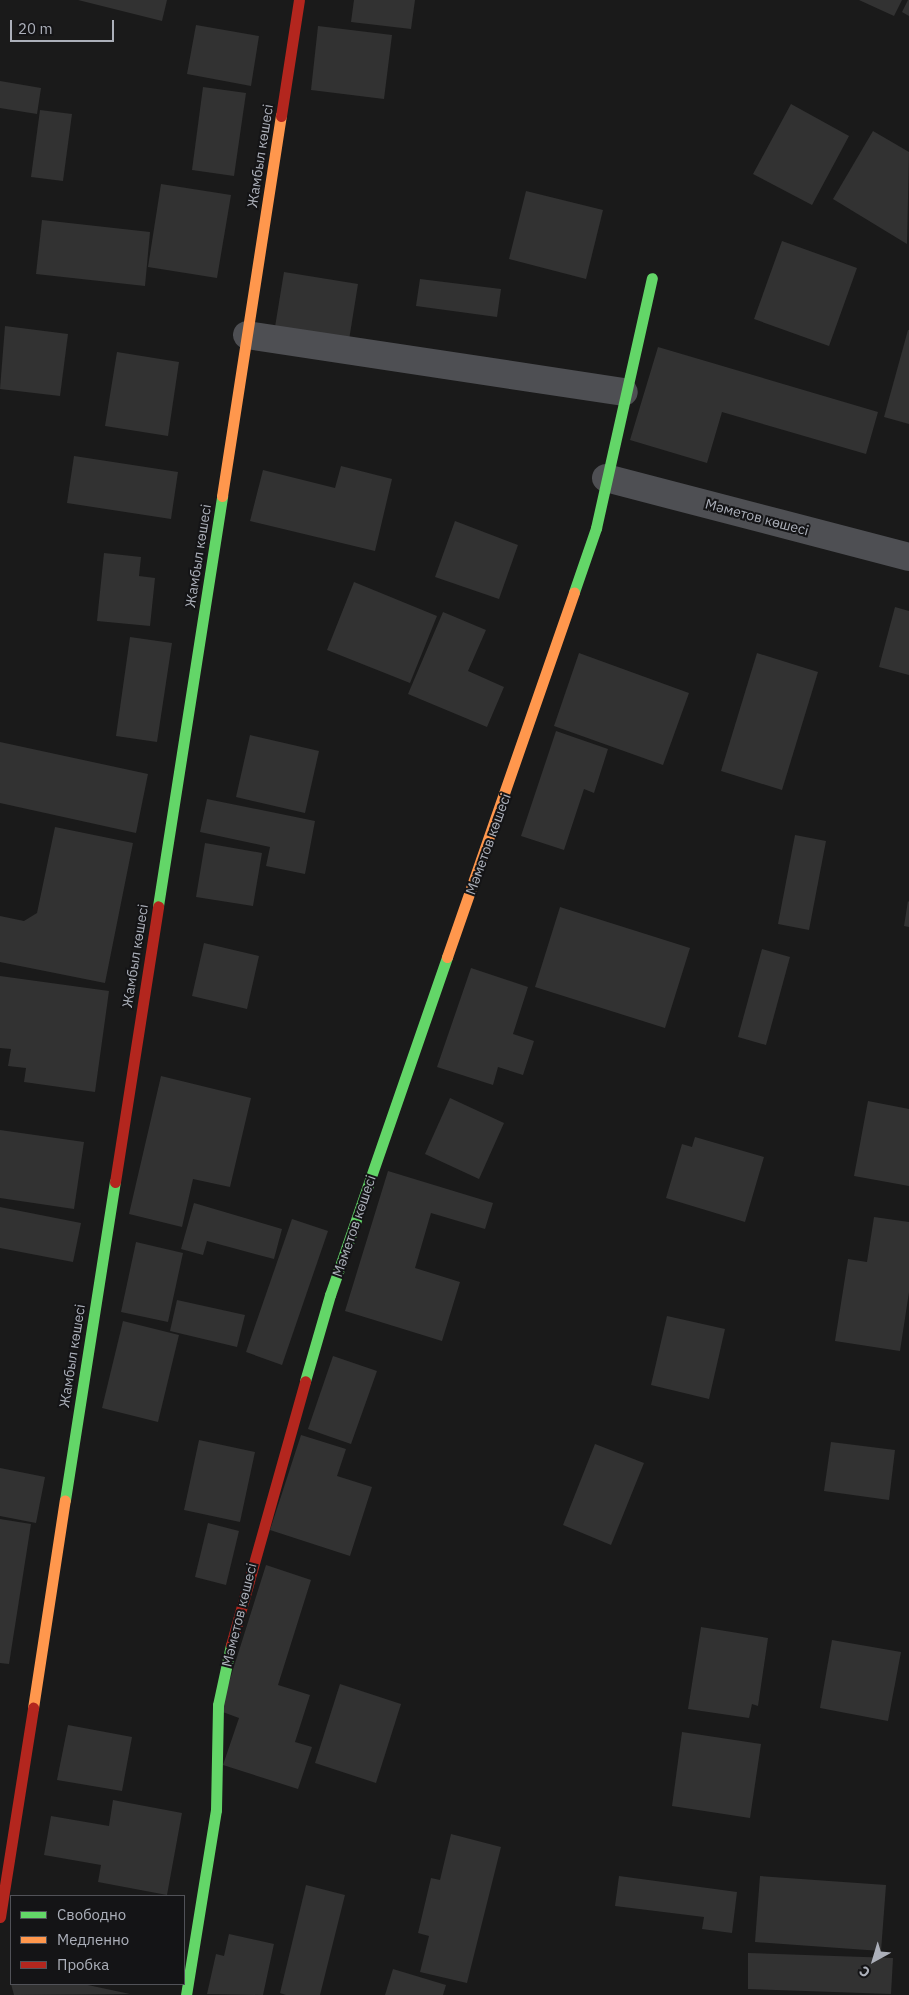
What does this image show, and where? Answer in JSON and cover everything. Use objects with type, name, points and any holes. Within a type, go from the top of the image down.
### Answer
[{"type":"street","name":"Жамбыл көшесі","points":[[0,1917],[300,0]]},
{"type":"street","name":"Мәметов көшесі","points":[[186,1995],[216,1810],[218,1705],[240,1602],[330,1295],[586,556],[652,278]]},
{"type":"street","points":[[247,335],[624,392]]},
{"type":"street","name":"Мәметов көшесі","points":[[606,478],[909,557]]},
{"type":"building","points":[[78,0],[167,0],[162,21]]},
{"type":"building","points":[[354,0],[415,0],[411,29],[351,22]]},
{"type":"building","points":[[859,0],[902,0],[894,16]]},
{"type":"building","points":[[909,0],[909,16],[902,12]]},
{"type":"building","points":[[196,25],[259,36],[251,86],[187,74]]},
{"type":"building","points":[[318,26],[392,35],[384,99],[311,90]]},
{"type":"building","points":[[0,81],[41,88],[37,114],[0,108]]},
{"type":"building","points":[[203,87],[246,93],[234,176],[192,170]]},
{"type":"building","points":[[791,104],[849,136],[812,205],[753,174]]},
{"type":"building","points":[[40,110],[72,114],[63,181],[31,177]]},
{"type":"building","points":[[873,131],[909,152],[907,244],[833,199]]},
{"type":"building","points":[[161,184],[231,195],[217,278],[148,267]]},
{"type":"building","points":[[526,191],[603,210],[586,279],[509,259]]},
{"type":"building","points":[[42,220],[150,232],[145,286],[36,274]]},
{"type":"building","points":[[782,241],[857,268],[829,346],[754,319]]},
{"type":"building","points":[[284,272],[358,284],[349,340],[275,327]]},
{"type":"building","points":[[420,279],[501,289],[497,317],[416,306]]},
{"type":"building","points":[[5,326],[68,334],[60,396],[0,389]]},
{"type":"building","points":[[909,330],[909,424],[884,417]]},
{"type":"building","points":[[658,347],[878,412],[866,454],[722,412],[707,463],[630,440]]},
{"type":"building","points":[[117,352],[179,362],[168,436],[105,426]]},
{"type":"building","points":[[74,456],[178,472],[171,519],[67,503]]},
{"type":"building","points":[[341,466],[392,479],[375,551],[250,521],[263,470],[335,488]]},
{"type":"building","points":[[455,521],[518,545],[499,599],[435,577]]},
{"type":"building","points":[[104,553],[141,557],[139,576],[155,578],[150,626],[97,621]]},
{"type":"building","points":[[354,582],[437,616],[410,683],[327,650]]},
{"type":"building","points":[[895,607],[909,611],[909,675],[879,667]]},
{"type":"building","points":[[443,612],[486,630],[468,671],[504,687],[487,727],[408,694]]},
{"type":"building","points":[[130,637],[172,643],[157,742],[116,736]]},
{"type":"building","points":[[579,653],[689,693],[663,765],[554,726]]},
{"type":"building","points":[[757,653],[818,672],[782,790],[721,771]]},
{"type":"building","points":[[556,731],[608,749],[594,793],[584,789],[564,850],[521,836]]},
{"type":"building","points":[[250,735],[319,751],[305,813],[236,797]]},
{"type":"building","points":[[0,742],[148,774],[136,833],[0,803]]},
{"type":"building","points":[[207,799],[315,821],[305,874],[266,866],[270,847],[200,832]]},
{"type":"building","points":[[55,827],[133,843],[105,983],[0,962],[0,916],[24,921],[37,913]]},
{"type":"building","points":[[795,835],[826,841],[809,930],[778,924]]},
{"type":"building","points":[[205,843],[262,853],[253,906],[196,897]]},
{"type":"building","points":[[909,902],[909,927],[904,926]]},
{"type":"building","points":[[560,907],[690,948],[665,1028],[535,987]]},
{"type":"building","points":[[204,943],[259,956],[247,1009],[192,996]]},
{"type":"building","points":[[762,949],[790,957],[766,1045],[738,1037]]},
{"type":"building","points":[[471,968],[528,987],[513,1034],[534,1041],[523,1075],[498,1067],[493,1085],[437,1067]]},
{"type":"building","points":[[0,976],[109,991],[95,1092],[24,1082],[26,1068],[8,1066],[11,1049],[0,1048]]},
{"type":"building","points":[[161,1076],[251,1098],[230,1187],[193,1179],[182,1227],[129,1214]]},
{"type":"building","points":[[450,1098],[504,1123],[479,1179],[425,1154]]},
{"type":"building","points":[[868,1101],[909,1109],[909,1186],[854,1176]]},
{"type":"building","points":[[0,1130],[84,1142],[74,1209],[0,1198]]},
{"type":"building","points":[[695,1137],[764,1157],[745,1222],[666,1198],[682,1144],[692,1147]]},
{"type":"building","points":[[388,1171],[493,1203],[485,1229],[431,1213],[415,1268],[460,1282],[442,1341],[345,1311]]},
{"type":"building","points":[[194,1203],[282,1229],[274,1259],[207,1241],[203,1255],[181,1249]]},
{"type":"building","points":[[0,1207],[81,1223],[73,1262],[0,1248]]},
{"type":"building","points":[[874,1217],[909,1222],[909,1292],[900,1351],[835,1341],[848,1259],[867,1262]]},
{"type":"building","points":[[292,1219],[328,1231],[282,1365],[246,1352]]},
{"type":"building","points":[[136,1242],[183,1253],[168,1322],[121,1312]]},
{"type":"building","points":[[177,1300],[245,1315],[237,1347],[170,1331]]},
{"type":"building","points":[[667,1316],[725,1329],[709,1399],[651,1385]]},
{"type":"building","points":[[123,1321],[179,1335],[158,1422],[102,1408]]},
{"type":"building","points":[[333,1356],[377,1371],[351,1444],[308,1429]]},
{"type":"building","points":[[301,1435],[346,1449],[337,1476],[372,1487],[350,1556],[270,1530]]},
{"type":"building","points":[[199,1440],[255,1452],[240,1522],[184,1510]]},
{"type":"building","points":[[831,1442],[895,1450],[889,1500],[824,1491]]},
{"type":"building","points":[[595,1444],[644,1463],[611,1545],[563,1525]]},
{"type":"building","points":[[0,1468],[45,1477],[36,1523],[0,1516]]},
{"type":"building","points":[[0,1519],[31,1524],[9,1664],[0,1663]]},
{"type":"building","points":[[208,1523],[239,1531],[226,1585],[195,1577]]},
{"type":"building","points":[[266,1565],[311,1580],[278,1685],[310,1695],[295,1742],[312,1747],[298,1789],[223,1765],[239,1718],[220,1711]]},
{"type":"building","points":[[701,1627],[768,1638],[758,1706],[752,1704],[749,1718],[688,1709]]},
{"type":"building","points":[[832,1640],[901,1652],[888,1721],[820,1708]]},
{"type":"building","points":[[340,1684],[401,1704],[376,1783],[315,1763]]},
{"type":"building","points":[[68,1725],[132,1737],[122,1791],[57,1780]]},
{"type":"building","points":[[682,1732],[761,1744],[750,1818],[672,1806]]},
{"type":"building","points":[[113,1800],[182,1813],[167,1895],[98,1882],[101,1865],[44,1855],[51,1816],[109,1826]]},
{"type":"building","points":[[451,1834],[501,1847],[467,1983],[420,1972],[429,1936],[418,1933],[431,1878],[440,1880]]},
{"type":"building","points":[[619,1876],[737,1892],[732,1933],[702,1929],[704,1917],[615,1906]]},
{"type":"building","points":[[760,1876],[886,1885],[881,1951],[755,1942]]},
{"type":"building","points":[[306,1885],[345,1895],[320,1995],[286,1995],[280,1993]]},
{"type":"building","points":[[229,1934],[274,1944],[263,1995],[207,1994],[216,1954],[224,1956]]},
{"type":"building","points":[[748,1953],[893,1958],[891,1994],[748,1989]]},
{"type":"building","points":[[393,1969],[446,1985],[443,1995],[385,1995]]},
{"type":"building","points":[[11,1985],[88,1985],[130,1994],[14,1995]]},
{"type":"traffic: fast","points":[[574,592],[596,528],[652,278]]},
{"type":"traffic: fast","points":[[158,906],[222,496]]},
{"type":"traffic: fast","points":[[305,1381],[330,1295],[447,957]]},
{"type":"traffic: fast","points":[[65,1500],[115,1182]]},
{"type":"traffic: fast","points":[[186,1995],[216,1810],[218,1705],[231,1645]]},
{"type":"traffic: slow","points":[[222,496],[281,116]]},
{"type":"traffic: slow","points":[[447,957],[574,592]]},
{"type":"traffic: slow","points":[[33,1708],[65,1500]]},
{"type":"traffic: jam","points":[[281,116],[299,0]]},
{"type":"traffic: jam","points":[[115,1182],[158,906]]},
{"type":"traffic: jam","points":[[231,1645],[305,1381]]},
{"type":"traffic: jam","points":[[0,1917],[33,1708]]}]
